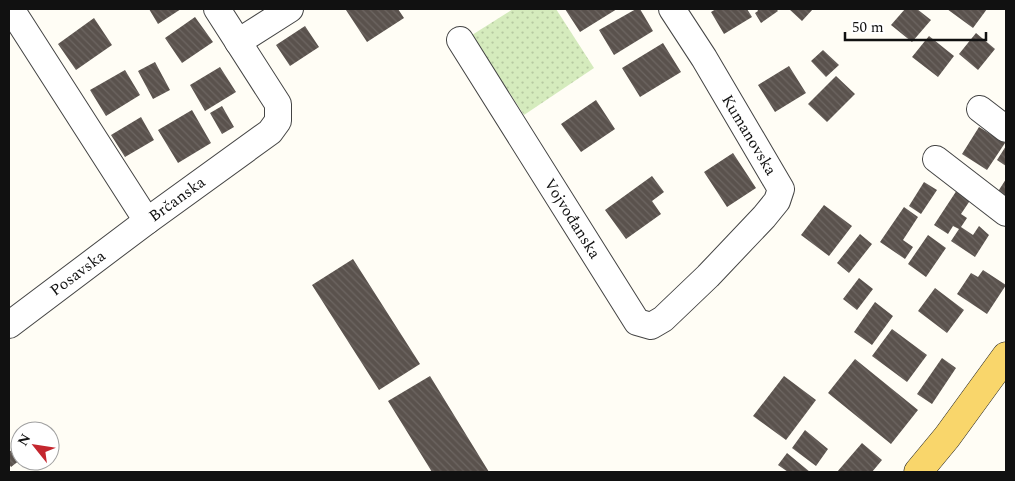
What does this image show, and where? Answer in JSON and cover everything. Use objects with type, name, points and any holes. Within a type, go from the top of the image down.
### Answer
[{"type":"main road","points":[[918,472],[964,414],[1006,356]]},
{"type":"street","name":"Brčanska","points":[[11,9],[147,221],[270,132],[278,121],[278,104],[217,9]]},
{"type":"street","points":[[238,42],[290,9]]},
{"type":"street","name":"Kumanovska","points":[[672,9],[704,58],[781,189],[777,201],[764,217],[708,276]]},
{"type":"street","name":"Vojvođanska","points":[[460,40],[637,322],[652,326],[663,319],[708,276]]},
{"type":"street","points":[[980,109],[1006,129]]},
{"type":"street","points":[[936,159],[1006,213]]},
{"type":"street","name":"Posavska","points":[[9,326],[147,221]]},
{"type":"green space","points":[[513,9],[556,9],[594,68],[524,115],[472,35]]},
{"type":"building","points":[[149,9],[181,9],[158,24]]},
{"type":"building","points":[[398,9],[404,18],[367,42],[346,10]]},
{"type":"building","points":[[565,9],[617,9],[580,32]]},
{"type":"building","points":[[636,9],[640,9],[653,31],[614,55],[599,30]]},
{"type":"building","points":[[716,9],[747,9],[752,17],[724,34],[711,12]]},
{"type":"building","points":[[757,9],[776,9],[778,11],[761,23],[755,13],[758,11]]},
{"type":"building","points":[[789,9],[813,9],[802,21]]},
{"type":"building","points":[[905,9],[917,9],[931,20],[912,42],[891,25]]},
{"type":"building","points":[[947,9],[987,9],[973,28]]},
{"type":"building","points":[[195,17],[213,42],[182,63],[165,38]]},
{"type":"building","points":[[94,18],[112,45],[76,70],[58,44]]},
{"type":"building","points":[[305,26],[319,47],[290,66],[276,45]]},
{"type":"building","points":[[976,33],[995,49],[978,70],[959,54]]},
{"type":"building","points":[[929,36],[954,56],[938,77],[912,57]]},
{"type":"building","points":[[663,43],[681,72],[640,97],[622,68]]},
{"type":"building","points":[[823,50],[839,65],[826,77],[811,61]]},
{"type":"building","points":[[155,62],[170,90],[153,99],[138,71]]},
{"type":"building","points":[[789,66],[806,93],[775,112],[758,85]]},
{"type":"building","points":[[220,67],[236,92],[205,111],[190,85]]},
{"type":"building","points":[[125,70],[140,95],[106,116],[90,90]]},
{"type":"building","points":[[836,76],[855,94],[827,122],[808,104]]},
{"type":"building","points":[[596,100],[615,129],[581,152],[561,124]]},
{"type":"building","points":[[222,106],[234,127],[222,134],[210,113]]},
{"type":"building","points":[[192,110],[211,143],[178,163],[158,130]]},
{"type":"building","points":[[141,117],[154,140],[125,157],[111,135]]},
{"type":"building","points":[[979,127],[1005,143],[987,170],[962,154]]},
{"type":"building","points":[[1006,146],[1006,166],[997,160]]},
{"type":"building","points":[[733,153],[756,188],[727,207],[704,172]]},
{"type":"building","points":[[652,176],[664,192],[652,201],[661,214],[626,239],[605,210]]},
{"type":"building","points":[[1006,179],[1006,199],[997,193]]},
{"type":"building","points":[[924,182],[937,190],[921,214],[909,206]]},
{"type":"building","points":[[957,190],[971,199],[961,214],[967,218],[961,227],[973,235],[979,226],[989,235],[975,257],[951,241],[959,229],[953,226],[948,234],[934,225]]},
{"type":"building","points":[[824,205],[852,226],[829,256],[801,235]]},
{"type":"building","points":[[904,207],[918,217],[903,240],[913,247],[905,259],[880,242]]},
{"type":"building","points":[[860,234],[872,244],[849,273],[837,263]]},
{"type":"building","points":[[928,235],[946,248],[926,277],[908,264]]},
{"type":"building","points":[[353,259],[420,364],[379,390],[312,285]]},
{"type":"building","points":[[983,270],[1006,285],[987,314],[957,294],[971,273],[978,277]]},
{"type":"building","points":[[859,278],[873,289],[857,310],[843,299]]},
{"type":"building","points":[[935,288],[964,310],[947,333],[918,311]]},
{"type":"building","points":[[875,302],[893,316],[872,345],[854,332]]},
{"type":"building","points":[[892,329],[927,355],[907,382],[872,356]]},
{"type":"building","points":[[942,358],[956,368],[932,404],[917,394]]},
{"type":"building","points":[[855,359],[918,410],[891,444],[828,393]]},
{"type":"building","points":[[430,376],[489,472],[432,472],[388,401]]},
{"type":"building","points":[[784,376],[816,400],[786,440],[753,416]]},
{"type":"building","points":[[805,430],[828,449],[816,466],[792,448]]},
{"type":"building","points":[[862,443],[882,460],[872,472],[837,472]]},
{"type":"building","points":[[787,453],[810,472],[788,472],[778,465]]}]
